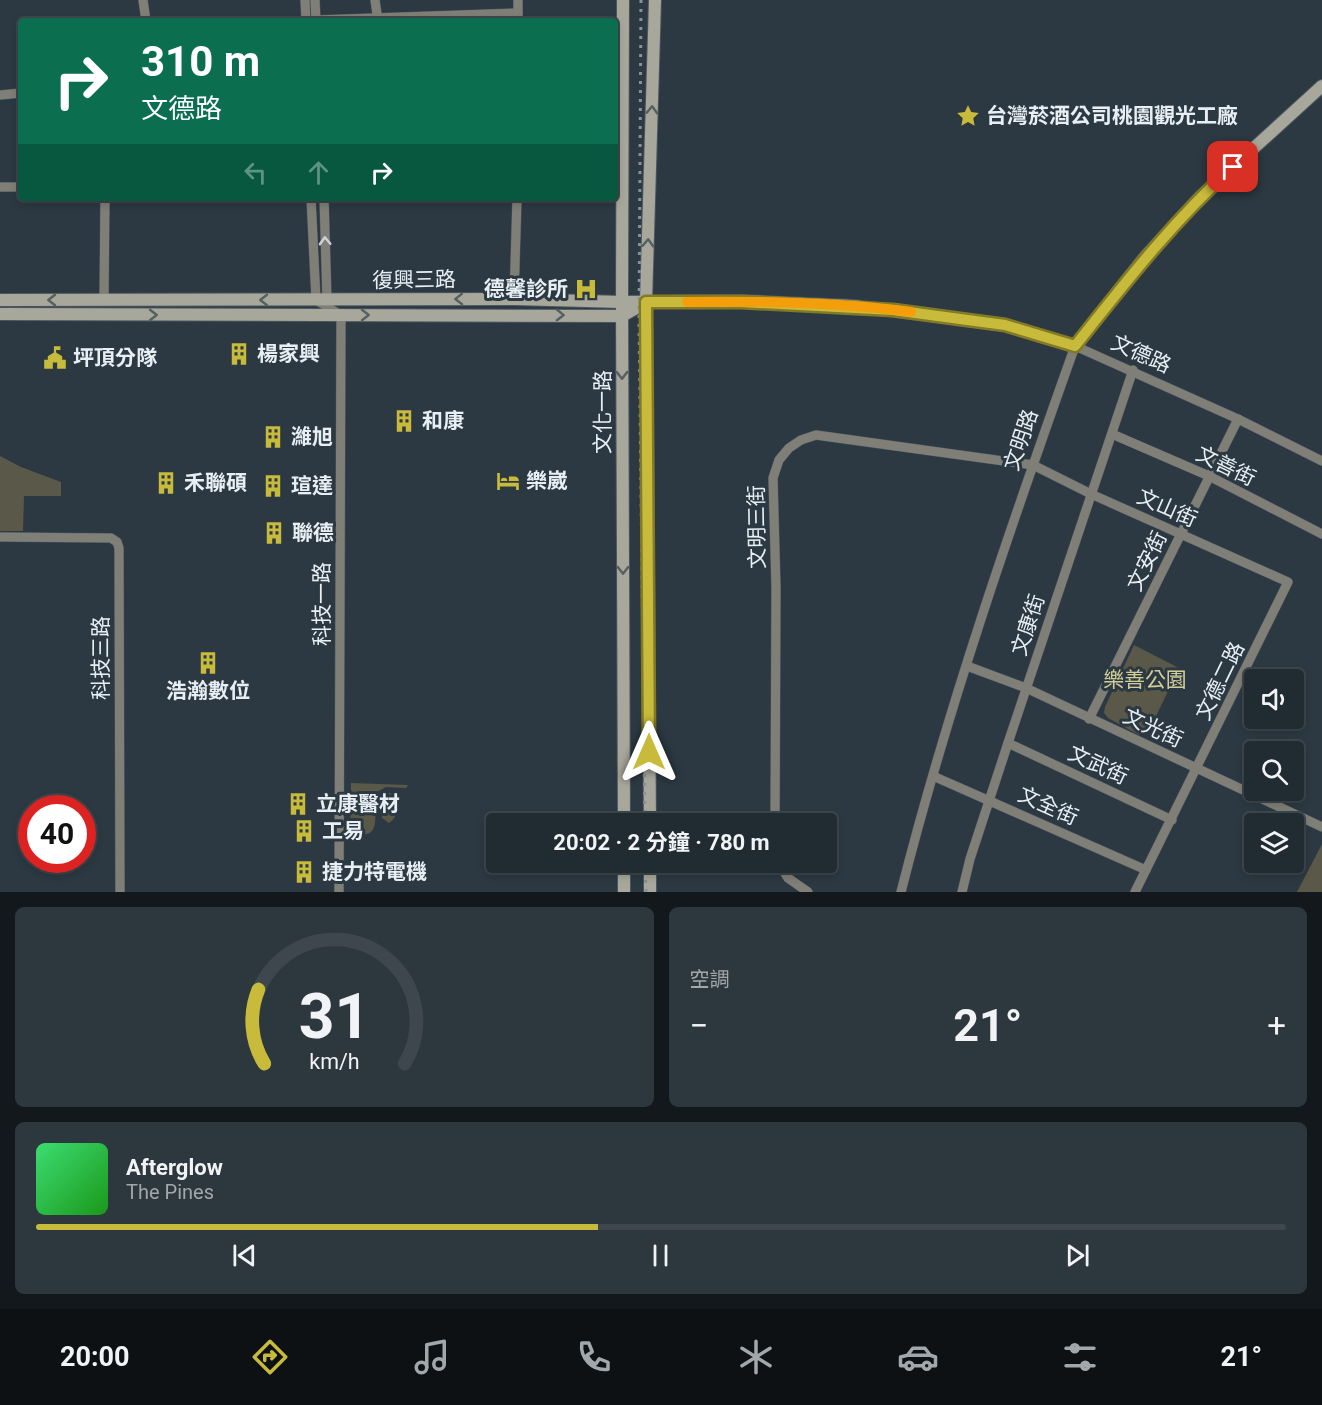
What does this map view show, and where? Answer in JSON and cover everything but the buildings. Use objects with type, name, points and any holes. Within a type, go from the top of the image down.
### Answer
[{"type":"street","points":[[143,0],[146,18]]},
{"type":"street","points":[[305,0],[311,18]]},
{"type":"street","points":[[312,18],[315,0]]},
{"type":"street","points":[[375,0],[377,18]]},
{"type":"street","points":[[448,18],[518,17],[518,0]]},
{"type":"street","name":"文化一路","points":[[623,0],[624,813]]},
{"type":"street","name":"文化一路","points":[[650,813],[646,302],[654,0]]},
{"type":"street","name":"文明路","points":[[901,892],[933,776],[991,587],[1075,346],[1145,257],[1200,197],[1322,86]]},
{"type":"street","points":[[0,95],[18,93]]},
{"type":"street","points":[[0,188],[18,188]]},
{"type":"street","points":[[104,300],[105,201]]},
{"type":"street","points":[[311,201],[322,300],[341,315]]},
{"type":"street","points":[[322,300],[324,201]]},
{"type":"street","points":[[514,299],[516,201]]},
{"type":"street","name":"復興三路","points":[[0,300],[514,299],[646,302]]},
{"type":"street","points":[[201,300],[201,315]]},
{"type":"street","points":[[622,316],[646,302]]},
{"type":"street","name":"文德路","points":[[646,302],[741,302],[893,310],[1005,325],[1075,346],[1132,370],[1322,461]]},
{"type":"street","name":"復興三路","points":[[0,314],[622,316]]},
{"type":"street","name":"科技一路","points":[[339,892],[341,315]]},
{"type":"street","name":"文康街","points":[[962,892],[989,800],[1132,370]]},
{"type":"street","name":"文安街","points":[[1089,719],[1238,419]]},
{"type":"street","name":"文善街","points":[[1112,434],[1209,476],[1322,534]]},
{"type":"street","name":"文明三街","points":[[775,813],[776,588],[773,478],[779,460],[795,444],[816,435],[1033,465]]},
{"type":"street","name":"文山街","points":[[1033,465],[1091,494],[1288,582]]},
{"type":"street","name":"科技三路","points":[[0,537],[111,538],[117,542],[119,548],[120,892]]},
{"type":"street","name":"文德二路","points":[[1135,892],[1288,582]]},
{"type":"street","name":"文光街","points":[[967,666],[1026,688],[1322,827]]},
{"type":"street","name":"文武街","points":[[1008,743],[1172,820]]},
{"type":"street","name":"文全街","points":[[933,776],[1146,870]]},
{"type":"street","points":[[624,873],[624,892]]},
{"type":"street","points":[[650,873],[650,892]]},
{"type":"street","points":[[785,873],[788,878],[808,892]]},
{"type":"green space","points":[[0,456],[21,467],[61,482],[61,496],[24,496],[23,531],[0,531]]},
{"type":"green space","name":"樂善公園","points":[[1134,645],[1179,668],[1149,731],[1139,735],[1108,718],[1104,713]]},
{"type":"green space","points":[[351,783],[408,785],[406,788],[386,787],[375,793],[373,829],[369,833],[350,834]]},
{"type":"green space","points":[[389,793],[398,795],[399,806],[389,823],[382,818],[382,811],[383,801]]},
{"type":"green space","points":[[1322,844],[1322,892],[1297,892]]},
{"type":"railway","points":[[641,0],[639,322],[645,813]]},
{"type":"railway","points":[[645,873],[646,892]]},
{"type":"slow traffic","points":[[687,302],[853,306],[911,312]]},
{"type":"place","name":"台灣菸酒公司桃園觀光工廠","points":[[968,116]]},
{"type":"place","name":"德馨診所","points":[[586,289]]},
{"type":"place","name":"楊家興","points":[[239,354]]},
{"type":"place","name":"坪頂分隊","points":[[55,358]]},
{"type":"place","name":"和康","points":[[404,421]]},
{"type":"place","name":"濰旭","points":[[273,437]]},
{"type":"place","name":"樂崴","points":[[508,481]]},
{"type":"place","name":"禾聯碩","points":[[166,483]]},
{"type":"place","name":"瑄達","points":[[273,486]]},
{"type":"place","name":"聯德","points":[[274,533]]},
{"type":"place","name":"浩瀚數位","points":[[208,663]]},
{"type":"place","name":"立康醫材","points":[[298,804]]},
{"type":"place","name":"工易","points":[[304,831]]},
{"type":"place","name":"捷力特電機","points":[[304,872]]},
{"type":"route","points":[[649,752],[646,302],[741,302],[853,306],[893,310],[1005,325],[1075,346],[1145,257],[1200,197],[1233,167]]}]
